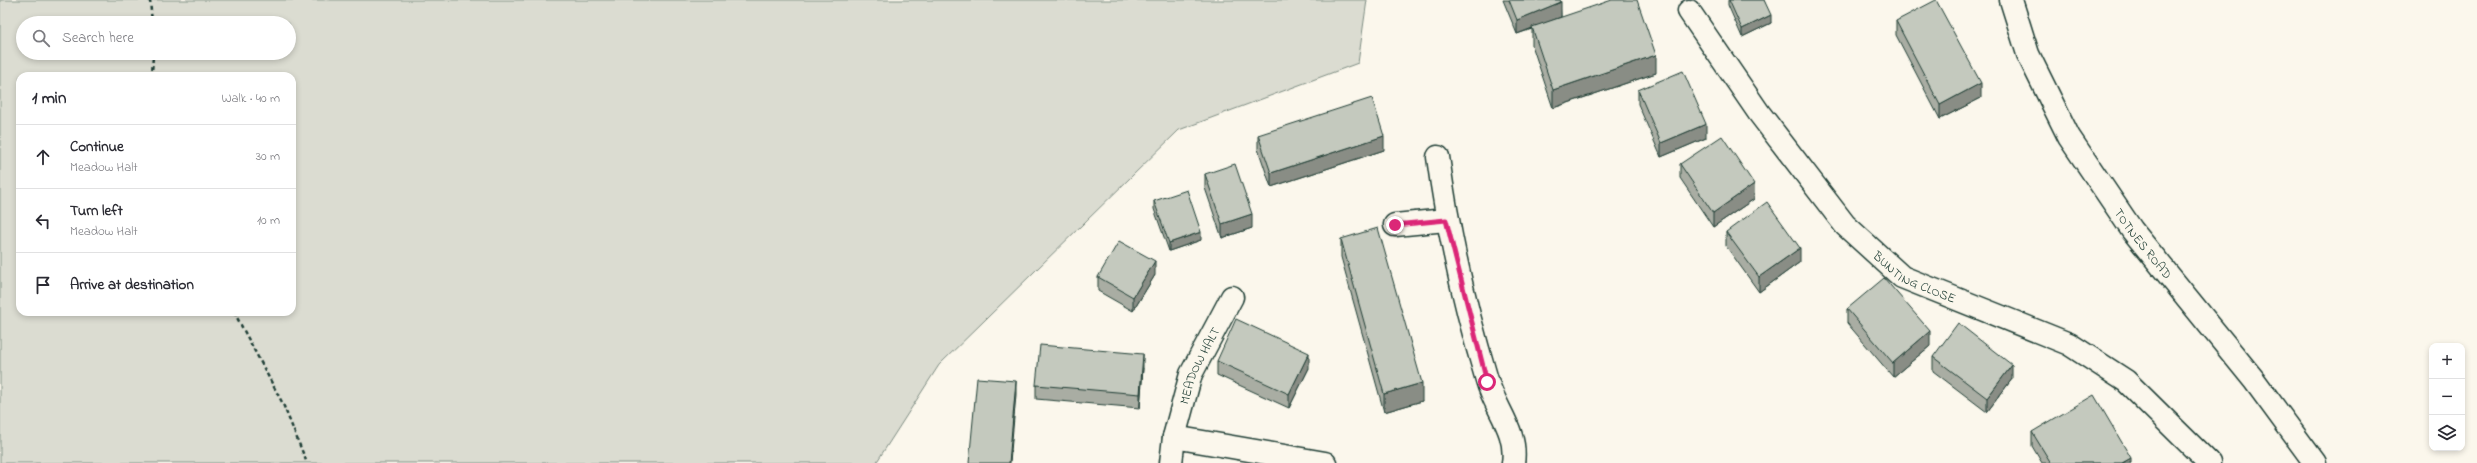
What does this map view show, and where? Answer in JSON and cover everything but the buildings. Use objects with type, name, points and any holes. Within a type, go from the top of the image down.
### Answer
[{"type":"street","name":"TOTNES ROAD","points":[[2010,0],[2028,54],[2069,137],[2132,230],[2254,380],[2315,463]]},
{"type":"street","name":"BUNTING CLOSE","points":[[1689,11],[1759,113],[1845,225],[1902,277],[2069,344],[2126,381],[2209,463]]},
{"type":"street","points":[[1438,157],[1446,220],[1487,382],[1510,429],[1513,463]]},
{"type":"street","points":[[1395,225],[1446,220]]},
{"type":"street","name":"MEADOW HALT","points":[[1170,463],[1174,437],[1191,374],[1232,297]]},
{"type":"street","points":[[1174,437],[1325,463]]},
{"type":"path","points":[[150,0],[151,16]]},
{"type":"path","points":[[152,72],[153,60]]},
{"type":"path","points":[[236,316],[283,404],[308,463]]},
{"type":"shaded area","points":[[0,0],[1367,0],[1358,63],[1179,130],[939,365],[876,463],[0,463]]},
{"type":"route","points":[[1395,225],[1446,220],[1487,382]]}]
